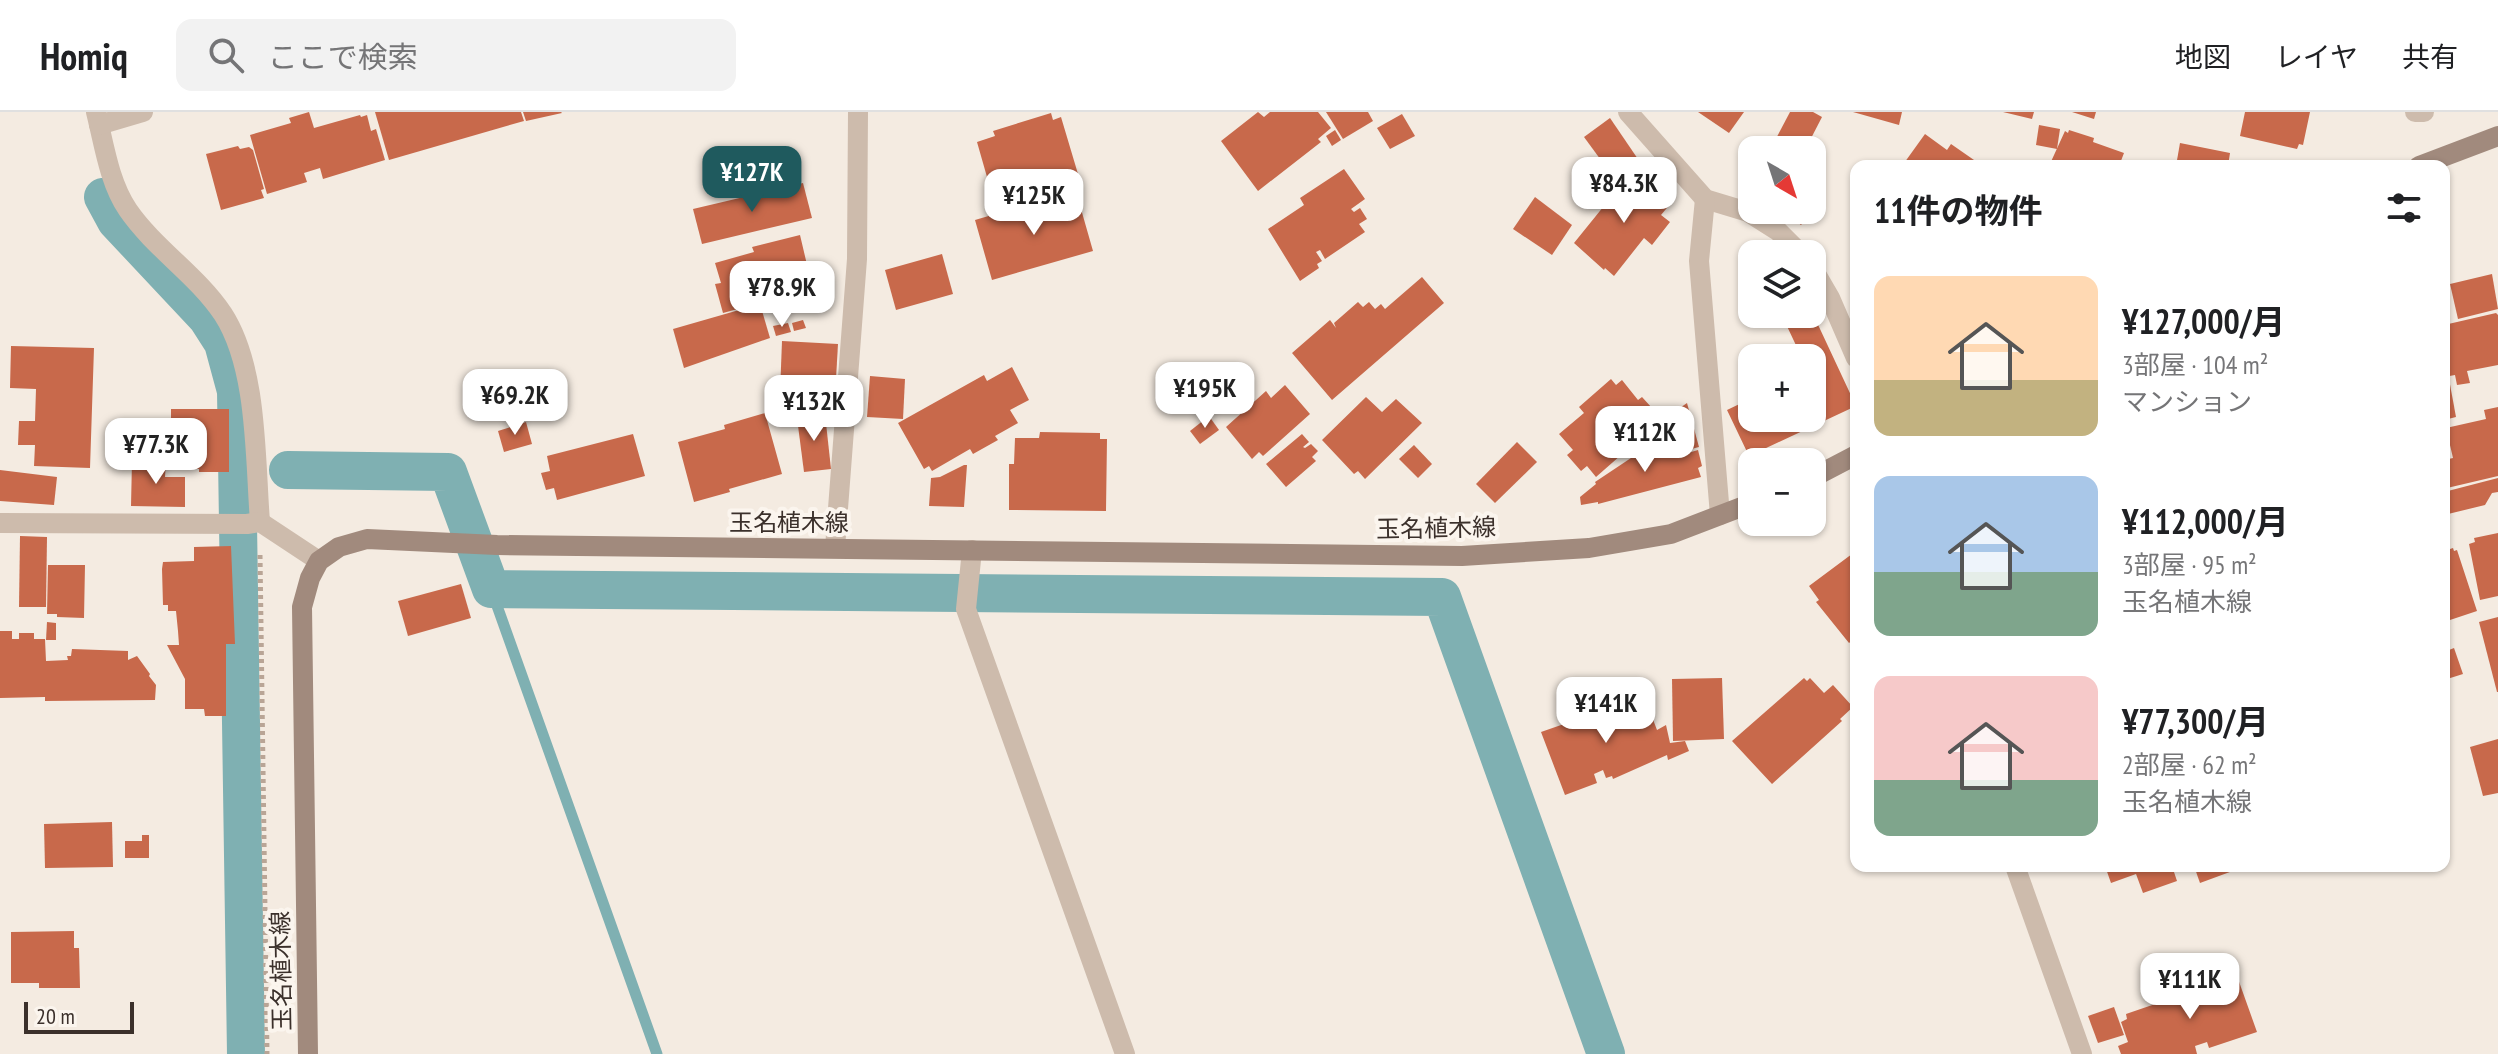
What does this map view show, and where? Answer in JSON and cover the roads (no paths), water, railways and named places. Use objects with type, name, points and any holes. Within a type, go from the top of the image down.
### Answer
[{"type":"main road","points":[[2435,160],[2498,136]]},
{"type":"main road","points":[[1826,471],[1850,458]]},
{"type":"main road","name":"玉名植木線","points":[[308,1054],[302,607],[310,578],[319,561],[339,547],[367,539],[497,545],[1462,556],[1589,548],[1671,534],[1738,508]]},
{"type":"street","points":[[143,112],[97,119],[113,180],[127,209],[152,240],[206,293],[223,315],[238,344],[249,383],[246,524]]},
{"type":"street","points":[[835,548],[857,259],[858,112]]},
{"type":"street","points":[[1628,112],[1705,199],[1748,212],[1787,240]]},
{"type":"street","points":[[2415,112],[2424,112]]},
{"type":"street","points":[[1705,199],[1699,261],[1720,515]]},
{"type":"street","points":[[1826,291],[1850,344]]},
{"type":"street","points":[[0,523],[246,524],[319,561]]},
{"type":"street","points":[[972,550],[966,609],[1125,1054]]},
{"type":"street","points":[[2017,872],[2082,1054]]},
{"type":"waterway","points":[[103,197],[116,221],[207,318],[223,343],[236,391],[246,1054]]},
{"type":"waterway","points":[[288,470],[448,472],[491,589],[1442,597],[1606,1054]]},
{"type":"waterway","points":[[491,589],[657,1054]]}]
